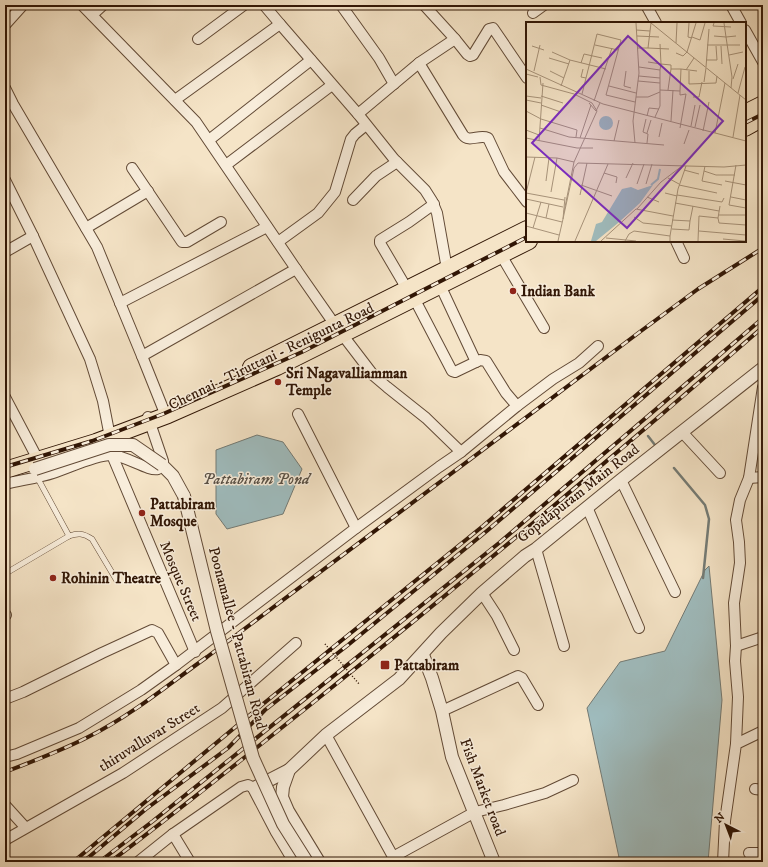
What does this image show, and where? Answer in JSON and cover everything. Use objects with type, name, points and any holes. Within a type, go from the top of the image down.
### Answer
[{"type":"highway","points":[[746,112],[763,104]]},
{"type":"highway","points":[[746,127],[763,118]]},
{"type":"highway","name":"Chennai - Tiruttani - Renigunta Road","points":[[5,470],[36,464],[277,367],[339,330],[410,293],[447,269],[526,230]]},
{"type":"highway","name":"Chennai - Tiruttani - Renigunta Road","points":[[410,293],[440,285],[527,242]]},
{"type":"highway","name":"Chennai - Tiruttani - Renigunta Road","points":[[5,460],[36,464]]},
{"type":"street","points":[[5,25],[23,5]]},
{"type":"street","points":[[82,5],[196,122],[296,269],[374,376],[426,418],[462,452]]},
{"type":"street","points":[[92,15],[103,5]]},
{"type":"street","points":[[198,39],[244,5]]},
{"type":"street","points":[[264,5],[358,114],[397,162],[426,190],[434,204],[447,269]]},
{"type":"street","points":[[340,5],[379,58],[394,84]]},
{"type":"street","points":[[424,5],[470,56],[473,55],[489,29],[494,28],[526,76]]},
{"type":"street","points":[[533,13],[544,5]]},
{"type":"street","points":[[646,5],[655,22]]},
{"type":"street","points":[[731,5],[740,22]]},
{"type":"street","points":[[175,100],[280,24]]},
{"type":"street","points":[[746,32],[763,62]]},
{"type":"street","points":[[358,114],[418,63],[455,39]]},
{"type":"street","points":[[209,140],[311,60]]},
{"type":"street","points":[[418,63],[463,135],[469,139],[483,136],[488,138],[504,172],[526,201]]},
{"type":"street","points":[[226,165],[332,85]]},
{"type":"street","points":[[5,88],[9,106],[97,247],[165,412]]},
{"type":"street","points":[[278,242],[318,213],[334,192],[351,139],[366,125]]},
{"type":"street","points":[[353,200],[376,176],[397,162]]},
{"type":"street","points":[[132,168],[182,242],[187,242],[221,222]]},
{"type":"street","points":[[5,180],[33,236],[90,359],[103,401],[110,433]]},
{"type":"street","points":[[86,228],[148,191]]},
{"type":"street","points":[[434,204],[380,240],[380,243],[410,293],[452,371],[455,372],[483,360],[487,362],[506,392],[517,406]]},
{"type":"street","points":[[120,303],[267,227]]},
{"type":"street","points":[[5,252],[33,236]]},
{"type":"street","points":[[676,242],[684,258]]},
{"type":"street","points":[[501,255],[544,328]]},
{"type":"street","points":[[142,356],[296,269]]},
{"type":"street","points":[[440,285],[476,362]]},
{"type":"street","points":[[5,757],[16,754],[79,728],[141,690],[195,652],[356,528],[439,467],[462,452],[517,406],[553,379],[578,363],[598,346]]},
{"type":"street","name":"Gopalapuram Main Road","points":[[289,770],[326,735],[399,680],[423,655],[441,633],[482,593],[525,556],[536,549],[763,368]]},
{"type":"street","points":[[723,862],[725,821],[736,744],[738,697],[735,661],[736,646],[734,603],[740,563],[736,520],[740,500],[749,478],[763,388]]},
{"type":"street","points":[[5,397],[36,464],[51,474],[112,455],[128,459],[153,470],[158,470],[163,461],[149,418]]},
{"type":"street","points":[[298,414],[356,528]]},
{"type":"street","points":[[682,432],[720,473]]},
{"type":"street","name":"Poonamallee - Pattabiram Road","points":[[5,476],[36,464],[109,445],[133,445],[162,465],[173,476],[184,496],[217,631],[253,758],[284,824],[307,862]]},
{"type":"street","name":"Mosque Street","points":[[112,455],[195,652]]},
{"type":"street","points":[[5,484],[36,464]]},
{"type":"street","points":[[749,478],[763,477]]},
{"type":"street","points":[[621,480],[675,592]]},
{"type":"street","points":[[587,507],[639,628]]},
{"type":"street","points":[[536,549],[564,646]]},
{"type":"street","points":[[482,593],[497,616],[514,650]]},
{"type":"street","points":[[5,699],[23,692],[102,652],[152,630],[158,633],[176,665]]},
{"type":"street","points":[[736,646],[763,637]]},
{"type":"street","name":"thiruvalluvar Street","points":[[5,840],[25,827],[122,773],[222,708],[296,643]]},
{"type":"street","name":"Fish Market road","points":[[423,655],[442,711],[452,757],[494,862]]},
{"type":"street","points":[[442,711],[518,676],[522,678],[538,705]]},
{"type":"street","points":[[736,744],[763,731]]},
{"type":"street","points":[[326,735],[394,859],[475,812],[545,793],[573,780]]},
{"type":"street","points":[[254,788],[289,770]]},
{"type":"street","points":[[289,770],[283,787],[282,797],[288,811],[319,862]]},
{"type":"street","points":[[138,862],[172,834],[241,787],[248,785],[254,788],[277,832],[295,862]]},
{"type":"street","points":[[5,805],[25,827]]},
{"type":"street","points":[[172,834],[190,862]]},
{"type":"street","points":[[749,853],[763,853]]},
{"type":"lane","points":[[36,464],[69,536]]},
{"type":"lane","points":[[8,572],[69,536],[85,534],[92,539],[116,581]]},
{"type":"path","points":[[325,644],[359,684]]},
{"type":"water","name":"Pattabiram Pond","points":[[257,435],[283,442],[302,469],[283,514],[227,529],[216,514],[216,450]]},
{"type":"water","points":[[709,566],[722,700],[708,862],[620,862],[587,708],[620,662],[665,651],[705,570]]},
{"type":"waterway","points":[[648,436],[655,445]]},
{"type":"waterway","points":[[674,468],[705,505],[709,519],[703,578]]},
{"type":"railway","points":[[746,122],[763,114]]},
{"type":"railway","points":[[5,467],[92,441],[163,414],[302,352],[526,238]]},
{"type":"railway","points":[[5,772],[48,755],[106,728],[150,699],[698,289],[763,248]]},
{"type":"railway","points":[[73,862],[263,704],[483,526],[763,287]]},
{"type":"railway","points":[[83,862],[146,809],[228,748],[265,710],[348,645],[488,530],[763,295]]},
{"type":"railway","points":[[99,862],[153,821],[499,543],[763,318]]},
{"type":"railway","points":[[110,862],[236,765],[368,659],[595,471],[763,327]]},
{"type":"place","name":"Indian Bank","points":[[513,291]]},
{"type":"place","name":"Sri Nagavalliamman Temple","points":[[278,382]]},
{"type":"place","name":"Pattabiram Mosque","points":[[142,513]]},
{"type":"place","name":"Rohinin Theatre","points":[[53,578]]},
{"type":"place","name":"Pattabiram","points":[[385,665]]}]
